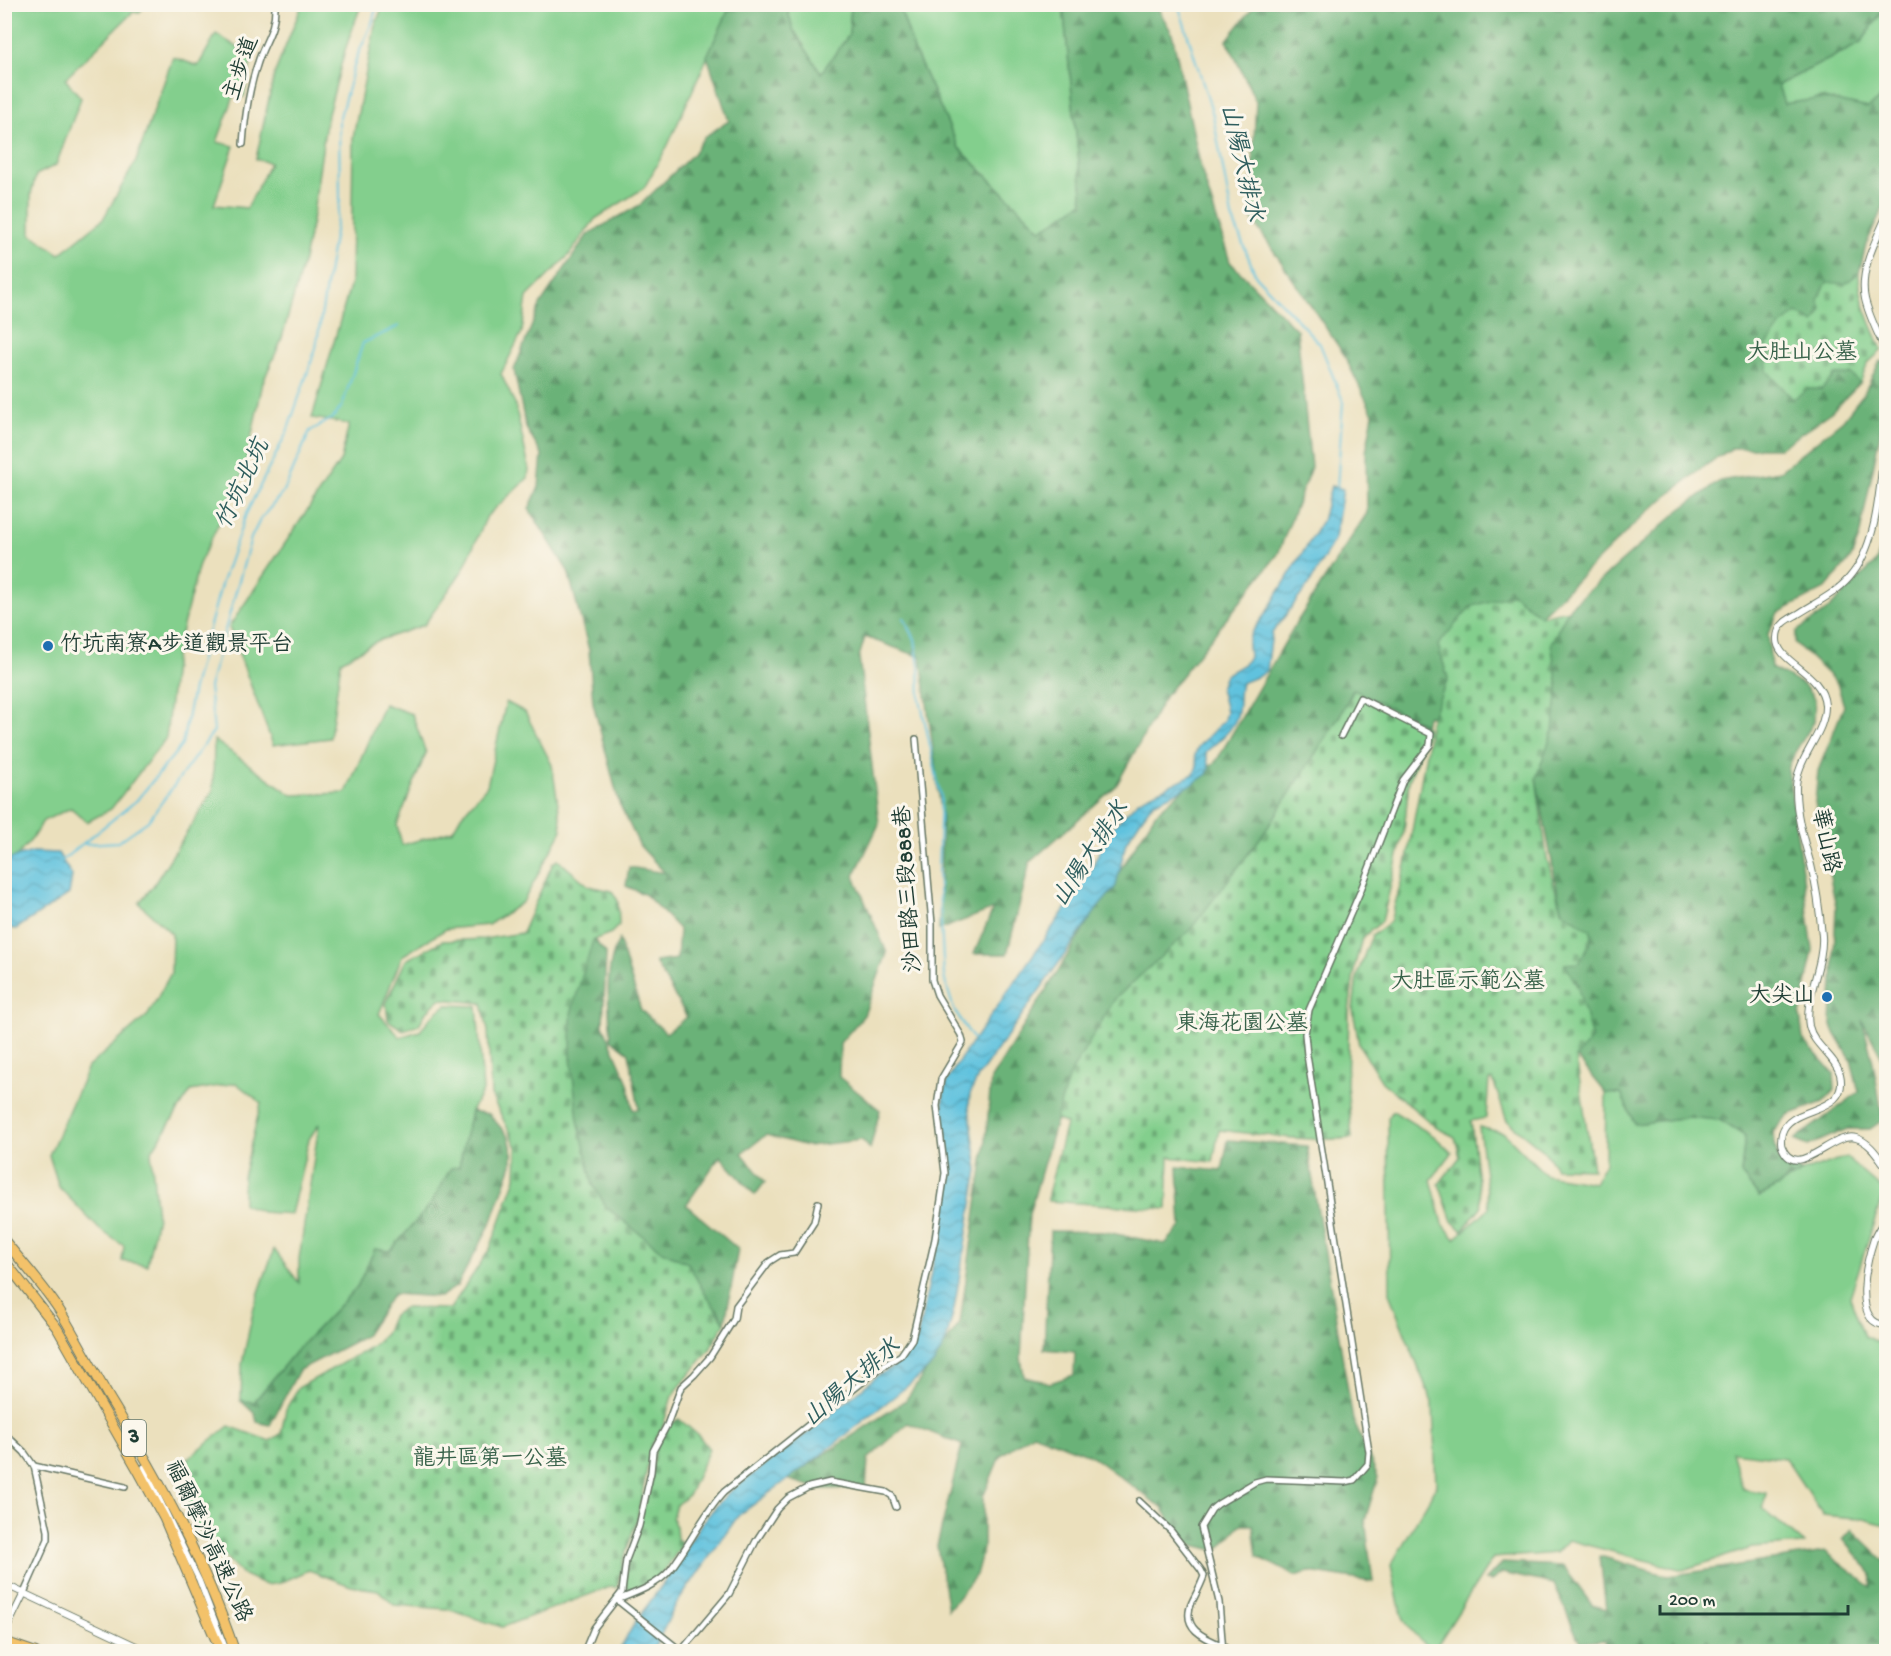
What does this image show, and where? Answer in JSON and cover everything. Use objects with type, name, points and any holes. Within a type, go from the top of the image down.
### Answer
[{"type":"highway","name":"福爾摩沙高速公路","points":[[4,1240],[62,1314],[150,1465],[186,1533],[228,1630],[235,1652]]},
{"type":"highway","name":"福爾摩沙高速公路","points":[[4,1260],[57,1328],[139,1472],[164,1518],[220,1652]]},
{"type":"main road","points":[[4,1641],[36,1652]]},
{"type":"street","name":"主步道","points":[[243,144],[246,114],[258,60],[274,27],[275,4]]},
{"type":"street","points":[[1887,217],[1868,261],[1864,291],[1868,308],[1887,351]]},
{"type":"street","name":"華山路","points":[[1887,437],[1875,517],[1868,546],[1860,564],[1841,586],[1782,624],[1777,645],[1786,657],[1817,684],[1825,704],[1820,727],[1800,767],[1796,790],[1798,818],[1818,903],[1822,940],[1809,1024],[1816,1040],[1836,1065],[1841,1080],[1837,1097],[1791,1120],[1784,1128],[1780,1140],[1788,1156],[1795,1160],[1806,1160],[1841,1138],[1856,1138],[1868,1144],[1887,1167]]},
{"type":"street","points":[[1223,1649],[1219,1602],[1202,1527],[1212,1509],[1246,1485],[1266,1479],[1345,1482],[1354,1480],[1368,1464],[1369,1452],[1307,1056],[1305,1023],[1403,780],[1430,745],[1431,734],[1360,698],[1341,736]]},
{"type":"street","name":"沙田路三段888巷","points":[[584,1652],[594,1628],[617,1600],[647,1587],[669,1571],[711,1505],[724,1492],[879,1369],[901,1355],[912,1339],[934,1239],[945,1173],[937,1106],[941,1080],[963,1042],[936,995],[932,980],[932,924],[916,739]]},
{"type":"street","points":[[818,1203],[814,1222],[794,1253],[780,1255],[769,1262],[736,1306],[734,1319],[710,1356],[681,1387],[667,1425],[653,1451],[651,1472],[641,1515],[626,1560],[622,1592],[617,1600],[681,1651],[729,1594],[756,1541],[777,1509],[789,1498],[809,1487],[830,1482],[886,1492],[892,1496],[896,1507]]},
{"type":"street","points":[[1887,1218],[1874,1238],[1864,1298],[1869,1317],[1873,1322],[1887,1325]]},
{"type":"street","points":[[4,1433],[24,1452],[34,1466],[48,1531],[44,1548],[4,1634]]},
{"type":"street","points":[[34,1466],[124,1487]]},
{"type":"street","points":[[144,1467],[199,1580],[227,1652]]},
{"type":"street","points":[[1139,1501],[1171,1531],[1201,1570],[1204,1576],[1188,1614],[1191,1627],[1223,1649]]},
{"type":"street","points":[[4,1584],[149,1652]]},
{"type":"green space","points":[[851,4],[849,35],[821,73],[793,29],[786,5]]},
{"type":"green space","points":[[5,5],[145,5],[139,13],[133,12],[65,79],[81,98],[56,165],[36,175],[31,194],[31,234],[60,254],[103,219],[136,161],[173,57],[198,66],[216,34],[252,56],[244,97],[234,96],[217,142],[234,146],[214,205],[247,208],[270,163],[256,159],[274,75],[302,5],[361,5],[345,50],[326,122],[304,260],[281,341],[263,382],[244,472],[199,564],[175,656],[166,738],[111,809],[87,822],[71,808],[43,821],[31,840],[5,869]]},
{"type":"green space","points":[[383,5],[731,5],[668,145],[644,188],[595,219],[569,255],[527,297],[522,332],[501,374],[515,404],[529,468],[528,478],[487,516],[463,570],[424,625],[377,641],[341,661],[330,738],[273,745],[229,627],[341,460],[349,424],[312,418],[351,283],[353,138],[375,26]]},
{"type":"green space","points":[[731,5],[786,5],[793,29],[821,73],[849,35],[851,5],[899,5],[914,50],[959,148],[1041,230],[1083,202],[1063,5],[1156,5],[1172,33],[1201,169],[1230,262],[1297,330],[1311,467],[1278,554],[1166,695],[1116,786],[1030,862],[1007,954],[974,954],[993,909],[939,930],[942,819],[921,657],[865,637],[859,657],[879,824],[854,876],[887,953],[864,1015],[840,1043],[839,1077],[880,1110],[870,1149],[862,1140],[807,1146],[766,1135],[742,1153],[765,1182],[755,1195],[720,1156],[686,1205],[738,1249],[725,1323],[688,1263],[662,1251],[607,1208],[593,1185],[578,1120],[571,1059],[571,1013],[593,939],[606,953],[603,1025],[628,1083],[633,1110],[639,1109],[629,1053],[611,1039],[608,1001],[609,975],[619,940],[641,1010],[666,1033],[687,1017],[655,962],[677,959],[679,929],[646,895],[626,886],[629,867],[665,873],[640,846],[619,803],[593,703],[589,650],[568,571],[529,509],[539,487],[542,455],[526,428],[514,370],[540,305],[588,234],[640,205],[693,154],[704,137],[729,121],[707,56]]},
{"type":"green space","points":[[899,5],[1063,5],[1083,202],[1041,230],[959,148],[914,50]]},
{"type":"green space","points":[[1255,5],[1886,5],[1861,43],[1778,85],[1784,104],[1823,98],[1868,108],[1886,94],[1886,200],[1866,245],[1859,273],[1845,284],[1822,310],[1814,323],[1807,389],[1822,389],[1835,375],[1851,374],[1860,383],[1829,414],[1780,448],[1732,448],[1703,467],[1645,514],[1540,616],[1513,594],[1438,645],[1448,678],[1432,717],[1428,715],[1424,724],[1353,690],[1339,717],[1265,832],[1190,931],[1115,999],[1069,1076],[1029,1214],[1021,1357],[1024,1377],[1050,1383],[1074,1375],[1075,1352],[1044,1349],[1050,1231],[1106,1232],[1165,1244],[1181,1227],[1178,1167],[1222,1171],[1228,1140],[1307,1146],[1353,1420],[1378,1477],[1365,1520],[1373,1582],[1309,1572],[1295,1576],[1257,1556],[1253,1525],[1240,1525],[1217,1551],[1186,1543],[1162,1508],[1090,1455],[1033,1433],[1000,1456],[983,1497],[983,1549],[976,1575],[948,1610],[937,1546],[962,1445],[908,1423],[868,1459],[866,1488],[820,1489],[787,1479],[905,1401],[960,1323],[986,1140],[991,1079],[1155,814],[1217,760],[1295,625],[1367,513],[1366,452],[1373,414],[1343,353],[1250,216],[1256,102],[1227,40]]},
{"type":"green space","points":[[1886,6],[1886,94],[1868,108],[1823,98],[1784,104],[1778,85],[1861,43]]},
{"type":"green space","name":"大肚山公墓","points":[[1859,273],[1864,303],[1882,350],[1868,363],[1860,383],[1851,374],[1835,375],[1822,389],[1807,389],[1793,399],[1767,371],[1767,345],[1781,325],[1797,313],[1814,323],[1822,310],[1818,300],[1827,282],[1845,284]]},
{"type":"green space","points":[[1880,361],[1886,364],[1886,404],[1859,538],[1851,558],[1825,589],[1778,613],[1768,634],[1771,668],[1804,685],[1815,700],[1814,722],[1795,752],[1788,769],[1813,950],[1800,1015],[1803,1039],[1834,1074],[1835,1089],[1823,1102],[1788,1115],[1773,1132],[1778,1160],[1802,1172],[1759,1197],[1741,1174],[1745,1136],[1720,1120],[1688,1117],[1635,1124],[1621,1094],[1606,1093],[1576,1056],[1578,988],[1565,964],[1561,910],[1536,778],[1553,730],[1558,687],[1551,643],[1570,607],[1680,510],[1720,481],[1780,471],[1843,420],[1864,393]]},
{"type":"green space","points":[[1886,535],[1886,1066],[1862,1020],[1873,1062],[1883,1120],[1870,1129],[1847,1129],[1808,1146],[1794,1140],[1859,1092],[1851,1060],[1831,1026],[1836,907],[1815,802],[1818,771],[1844,706],[1837,683],[1795,643],[1796,632],[1825,612],[1876,562]]},
{"type":"green space","name":"大肚區示範公墓","points":[[1513,594],[1540,616],[1568,610],[1551,643],[1558,687],[1553,730],[1536,778],[1547,858],[1561,910],[1591,931],[1590,943],[1579,963],[1565,964],[1578,988],[1592,1039],[1576,1057],[1593,1169],[1556,1168],[1544,1151],[1507,1121],[1493,1080],[1489,1080],[1486,1118],[1471,1121],[1481,1207],[1462,1231],[1452,1221],[1439,1184],[1460,1157],[1455,1137],[1437,1128],[1382,1082],[1359,1045],[1353,1010],[1357,976],[1366,950],[1372,936],[1390,922],[1406,865],[1429,736],[1429,724],[1448,678],[1438,645],[1470,607]]},
{"type":"green space","name":"東海花園公墓","points":[[1354,690],[1426,726],[1427,733],[1409,781],[1404,831],[1382,921],[1362,938],[1355,965],[1349,1012],[1347,1085],[1352,1138],[1302,1139],[1219,1130],[1213,1162],[1169,1157],[1167,1209],[1048,1201],[1066,1124],[1056,1119],[1069,1076],[1115,999],[1190,930],[1265,832]]},
{"type":"green space","points":[[506,702],[525,712],[552,765],[562,830],[523,902],[488,925],[446,929],[402,956],[379,1014],[400,1037],[420,1031],[431,1017],[446,1005],[477,1006],[483,1091],[471,1111],[459,1168],[451,1168],[431,1204],[390,1252],[375,1249],[357,1287],[295,1352],[254,1402],[241,1401],[242,1364],[254,1307],[274,1249],[299,1283],[299,1259],[319,1124],[309,1139],[291,1214],[262,1212],[243,1204],[243,1177],[261,1103],[236,1083],[191,1091],[151,1152],[157,1217],[147,1265],[122,1261],[124,1246],[99,1229],[59,1187],[49,1155],[88,1067],[148,1015],[171,973],[172,934],[139,903],[153,886],[213,791],[214,740],[292,795],[346,793],[384,704],[412,714],[426,753],[397,825],[402,845],[453,830],[461,816],[487,786]]},
{"type":"green space","name":"龍井區第一公墓","points":[[558,860],[589,886],[612,891],[618,901],[619,925],[611,933],[593,940],[571,1013],[571,1059],[578,1120],[593,1185],[607,1208],[662,1251],[688,1263],[725,1323],[710,1349],[672,1396],[663,1426],[652,1444],[637,1519],[617,1588],[612,1586],[502,1627],[447,1609],[394,1605],[378,1590],[351,1586],[309,1570],[280,1583],[266,1585],[242,1574],[197,1528],[173,1470],[229,1426],[270,1441],[281,1434],[286,1409],[298,1388],[371,1347],[385,1334],[393,1315],[404,1308],[450,1309],[490,1249],[516,1178],[517,1147],[491,1095],[488,1031],[482,1003],[440,999],[426,1012],[419,1025],[403,1030],[388,1020],[386,1002],[406,960],[442,941],[484,939],[522,933],[553,863]]},
{"type":"green space","points":[[1606,1093],[1621,1094],[1635,1124],[1688,1117],[1720,1120],[1745,1136],[1741,1174],[1759,1197],[1802,1172],[1846,1157],[1884,1191],[1850,1297],[1864,1336],[1886,1346],[1886,1525],[1864,1519],[1823,1515],[1785,1458],[1732,1452],[1743,1489],[1766,1493],[1763,1509],[1804,1544],[1752,1548],[1683,1570],[1568,1540],[1556,1553],[1493,1558],[1434,1650],[1422,1641],[1406,1623],[1391,1565],[1436,1487],[1433,1405],[1390,1296],[1388,1118],[1393,1111],[1434,1136],[1452,1153],[1431,1180],[1443,1224],[1455,1239],[1489,1208],[1479,1127],[1504,1133],[1546,1175],[1594,1183],[1605,1163]]},
{"type":"green space","points":[[471,1111],[489,1114],[509,1137],[512,1164],[492,1221],[457,1286],[440,1297],[393,1294],[365,1336],[299,1370],[270,1425],[257,1422],[255,1414],[241,1401],[254,1402],[295,1352],[357,1287],[375,1249],[390,1251],[431,1204],[451,1168],[459,1167]]},
{"type":"green space","points":[[679,1419],[699,1436],[709,1449],[689,1494],[676,1505],[672,1518],[676,1527],[677,1539],[683,1543],[661,1574],[628,1592],[626,1582],[629,1554],[651,1484],[656,1447],[666,1431]]},
{"type":"green space","points":[[1852,1529],[1886,1562],[1886,1651],[1606,1651],[1604,1640],[1580,1643],[1554,1584],[1502,1573],[1491,1581],[1486,1580],[1502,1563],[1563,1566],[1592,1605],[1606,1609],[1600,1556],[1668,1576],[1825,1552],[1871,1587],[1872,1574],[1843,1539]]},
{"type":"water","points":[[1331,486],[1343,489],[1335,538],[1310,583],[1272,633],[1267,670],[1241,683],[1237,717],[1234,723],[1226,734],[1206,752],[1209,769],[1207,774],[1191,785],[1153,803],[1126,842],[1116,886],[1097,909],[978,1077],[970,1094],[969,1107],[978,1170],[954,1309],[946,1341],[940,1353],[933,1364],[920,1376],[818,1457],[738,1516],[675,1606],[653,1651],[618,1652],[703,1521],[728,1493],[822,1422],[877,1376],[899,1363],[917,1340],[952,1173],[943,1117],[943,1098],[947,1081],[1075,895],[1114,826],[1139,800],[1194,774],[1198,747],[1224,720],[1226,711],[1220,688],[1225,675],[1244,664],[1249,657],[1248,643],[1251,633],[1266,613],[1322,521]]},
{"type":"water","points":[[33,852],[58,853],[72,876],[69,894],[16,929],[5,927],[5,860]]},
{"type":"waterway","name":"竹坑北坑","points":[[60,862],[137,800],[182,745],[193,688],[221,585],[246,514],[287,432],[316,348],[340,200],[339,120],[356,59],[372,23],[377,4]]},
{"type":"waterway","name":"山陽大排水","points":[[1178,4],[1213,115],[1232,217],[1256,276],[1320,344],[1343,401],[1337,488]]},
{"type":"waterway","points":[[85,844],[118,842],[148,821],[214,731],[209,687],[251,538],[260,520],[284,491],[310,431],[333,418],[342,406],[363,343],[399,326]]},
{"type":"waterway","points":[[904,618],[915,639],[920,699],[941,797],[938,870],[944,977],[954,1010],[974,1040]]},
{"type":"place","name":"竹坑南寮A步道觀景平台","points":[[48,646]]},
{"type":"place","name":"大尖山","points":[[1827,997]]}]
